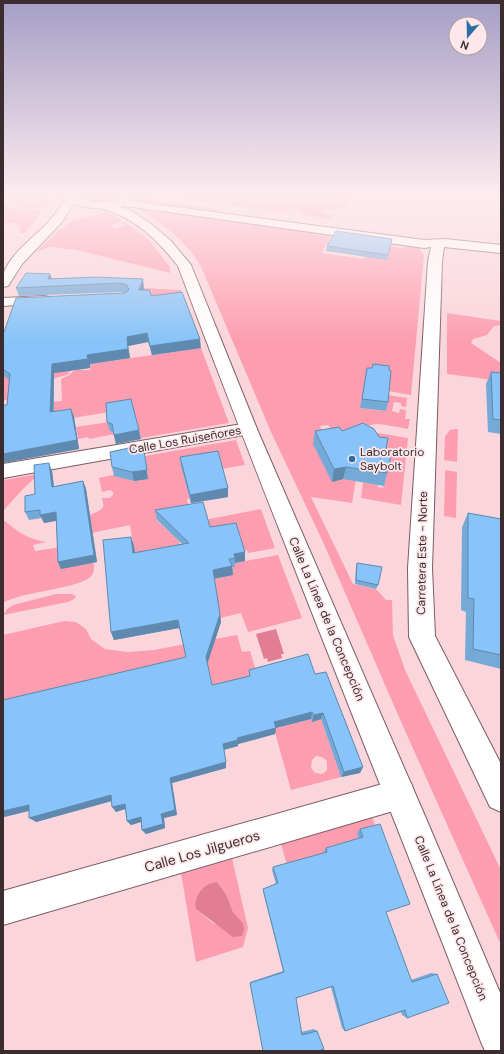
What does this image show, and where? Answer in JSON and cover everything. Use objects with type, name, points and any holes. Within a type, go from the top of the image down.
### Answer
[{"type":"main road","points":[[23,255],[27,243]]},
{"type":"main road","points":[[3,283],[23,255],[34,243]]},
{"type":"main road","name":"Calle La Línea de la Concepción","points":[[167,243],[184,265],[248,429],[400,794],[501,1042]]},
{"type":"main road","name":"Carretera Este - Norte","points":[[438,243],[435,261],[420,568],[422,637],[501,796]]},
{"type":"main road","points":[[440,243],[501,249]]},
{"type":"main road","points":[[3,302],[59,300]]},
{"type":"main road","name":"Calle Los Ruiseñores","points":[[3,471],[248,429]]},
{"type":"main road","name":"Calle Los Jilgueros","points":[[3,908],[400,794]]},
{"type":"shaded area","points":[[45,243],[151,243],[170,267],[170,273],[73,249],[49,247],[36,252]]},
{"type":"shaded area","points":[[183,243],[327,243],[322,253],[364,259],[369,248],[386,246],[404,248],[406,245],[419,248],[424,255],[411,395],[388,391],[366,377],[360,408],[384,411],[387,395],[407,398],[406,407],[401,406],[401,403],[394,402],[392,411],[399,413],[400,409],[406,410],[405,419],[410,419],[408,429],[378,424],[345,432],[338,432],[333,430],[328,425],[320,426],[326,441],[352,478],[356,479],[352,503],[311,497],[353,584],[376,589],[386,600],[392,600],[393,635],[405,670],[501,870],[501,945],[402,724],[323,542],[271,432],[202,269],[189,249]]},
{"type":"shaded area","points":[[144,288],[181,290],[182,292],[149,297],[152,290],[143,290]]},
{"type":"shaded area","points":[[447,313],[501,321],[501,325],[494,326],[487,335],[473,339],[471,343],[501,363],[501,381],[447,374]]},
{"type":"shaded area","points":[[201,348],[229,423],[141,438],[133,408],[31,425],[49,402],[62,401],[61,379],[75,370],[90,370],[90,364]]},
{"type":"shaded area","points":[[72,369],[67,375],[55,378],[53,381],[3,401],[3,375]]},
{"type":"shaded area","points":[[109,422],[115,434],[89,439],[88,437],[78,439],[76,427]]},
{"type":"shaded area","points":[[458,429],[457,462],[444,460],[445,436],[450,430]]},
{"type":"shaded area","points":[[371,432],[408,438],[401,505],[361,498],[363,482],[378,485],[378,487],[383,488],[387,468]]},
{"type":"shaded area","points":[[236,440],[245,465],[221,469],[201,497],[187,499],[190,513],[156,520],[177,539],[183,548],[135,558],[127,545],[133,544],[130,525],[62,539],[57,533],[56,528],[101,510],[103,507],[102,498],[109,498],[113,495],[113,492],[110,490],[102,492],[99,478],[112,475],[134,481],[148,479],[145,456]]},
{"type":"shaded area","points":[[445,470],[457,472],[456,518],[444,516]]},
{"type":"shaded area","points":[[39,474],[23,489],[3,511],[3,480]]},
{"type":"shaded area","points":[[261,509],[275,548],[248,553],[247,550],[242,550],[202,528],[209,519]]},
{"type":"shaded area","points":[[3,521],[29,537],[46,542],[33,545],[35,551],[61,547],[92,557],[94,568],[92,575],[86,580],[77,584],[23,596],[3,603]]},
{"type":"shaded area","points":[[278,555],[302,618],[248,632],[241,613],[220,618],[211,580],[232,575],[230,568],[235,563]]},
{"type":"shaded area","points":[[56,594],[72,594],[76,596],[68,602],[3,615],[7,609],[13,605]]},
{"type":"shaded area","points":[[64,621],[76,622],[86,629],[91,639],[105,649],[128,652],[154,650],[201,641],[188,665],[3,708],[3,635]]},
{"type":"shaded area","points":[[276,629],[284,654],[281,654],[282,658],[268,662],[267,658],[264,659],[256,634]]},
{"type":"shaded area","points":[[237,635],[242,652],[250,651],[259,681],[213,692],[207,665],[215,639]]},
{"type":"shaded area","points":[[311,719],[321,719],[341,777],[291,790],[274,729]],"holes":[[[316,756],[322,757],[327,761],[327,770],[323,774],[315,773],[311,768],[312,760]]]},
{"type":"shaded area","points":[[372,817],[376,828],[359,841],[325,855],[287,865],[281,844]]},
{"type":"shaded area","points":[[232,858],[248,928],[243,947],[196,962],[181,873]],"holes":[[[217,882],[226,894],[233,912],[243,923],[214,924],[196,909],[196,899],[213,883]]]},
{"type":"shaded area","points":[[217,882],[226,894],[233,912],[243,923],[244,930],[242,936],[233,937],[196,909],[196,899],[200,891],[208,885]]},
{"type":"building","points":[[329,243],[391,243],[388,255],[327,246]]},
{"type":"building","points":[[26,273],[50,274],[48,279],[96,277],[143,279],[139,290],[150,290],[151,296],[182,292],[200,339],[150,346],[147,333],[127,337],[128,349],[87,355],[88,359],[52,364],[50,412],[71,409],[77,440],[3,454],[3,405],[7,405],[10,374],[3,369],[3,332],[16,298],[125,293],[129,290],[127,285],[120,283],[16,288]]},
{"type":"building","points":[[373,364],[389,366],[389,370],[391,371],[388,402],[362,399],[367,368],[372,368]]},
{"type":"building","points":[[491,372],[501,373],[501,420],[493,419]]},
{"type":"building","points":[[131,399],[139,430],[114,435],[112,424],[107,422],[106,403]]},
{"type":"building","points":[[363,423],[374,429],[379,437],[388,438],[385,454],[391,455],[387,473],[346,467],[334,469],[315,431],[339,427],[342,431]]},
{"type":"building","points":[[143,445],[147,470],[132,472],[112,467],[110,452]]},
{"type":"building","points":[[218,451],[228,488],[190,495],[180,457]]},
{"type":"building","points":[[49,463],[52,487],[83,481],[94,555],[58,562],[56,512],[40,515],[40,510],[25,512],[25,496],[35,494],[34,465]]},
{"type":"building","points":[[203,502],[210,527],[236,523],[245,552],[234,554],[235,558],[229,559],[232,566],[213,570],[220,614],[206,657],[212,685],[250,676],[249,670],[308,654],[315,674],[326,672],[363,767],[344,772],[323,713],[314,715],[312,712],[274,722],[276,728],[237,738],[238,740],[223,744],[226,762],[170,778],[175,810],[161,814],[163,824],[142,830],[141,817],[127,821],[125,804],[112,807],[111,795],[29,818],[29,805],[3,811],[3,700],[186,657],[178,620],[111,632],[103,540],[131,537],[133,553],[189,543],[155,510]]},
{"type":"building","points":[[468,513],[501,519],[501,655],[473,649],[474,599],[468,598]]},
{"type":"building","points":[[357,563],[382,567],[378,585],[356,580]]},
{"type":"building","points":[[380,824],[410,904],[386,912],[412,982],[437,974],[449,1003],[407,1018],[405,1010],[345,1031],[333,986],[296,998],[302,1035],[317,1031],[324,1049],[318,1051],[263,1051],[250,983],[284,972],[263,889],[278,883],[273,867],[327,852],[326,848],[363,837],[360,829]]},
{"type":"place","name":"Laboratorio Saybolt","points":[[352,459]]}]
